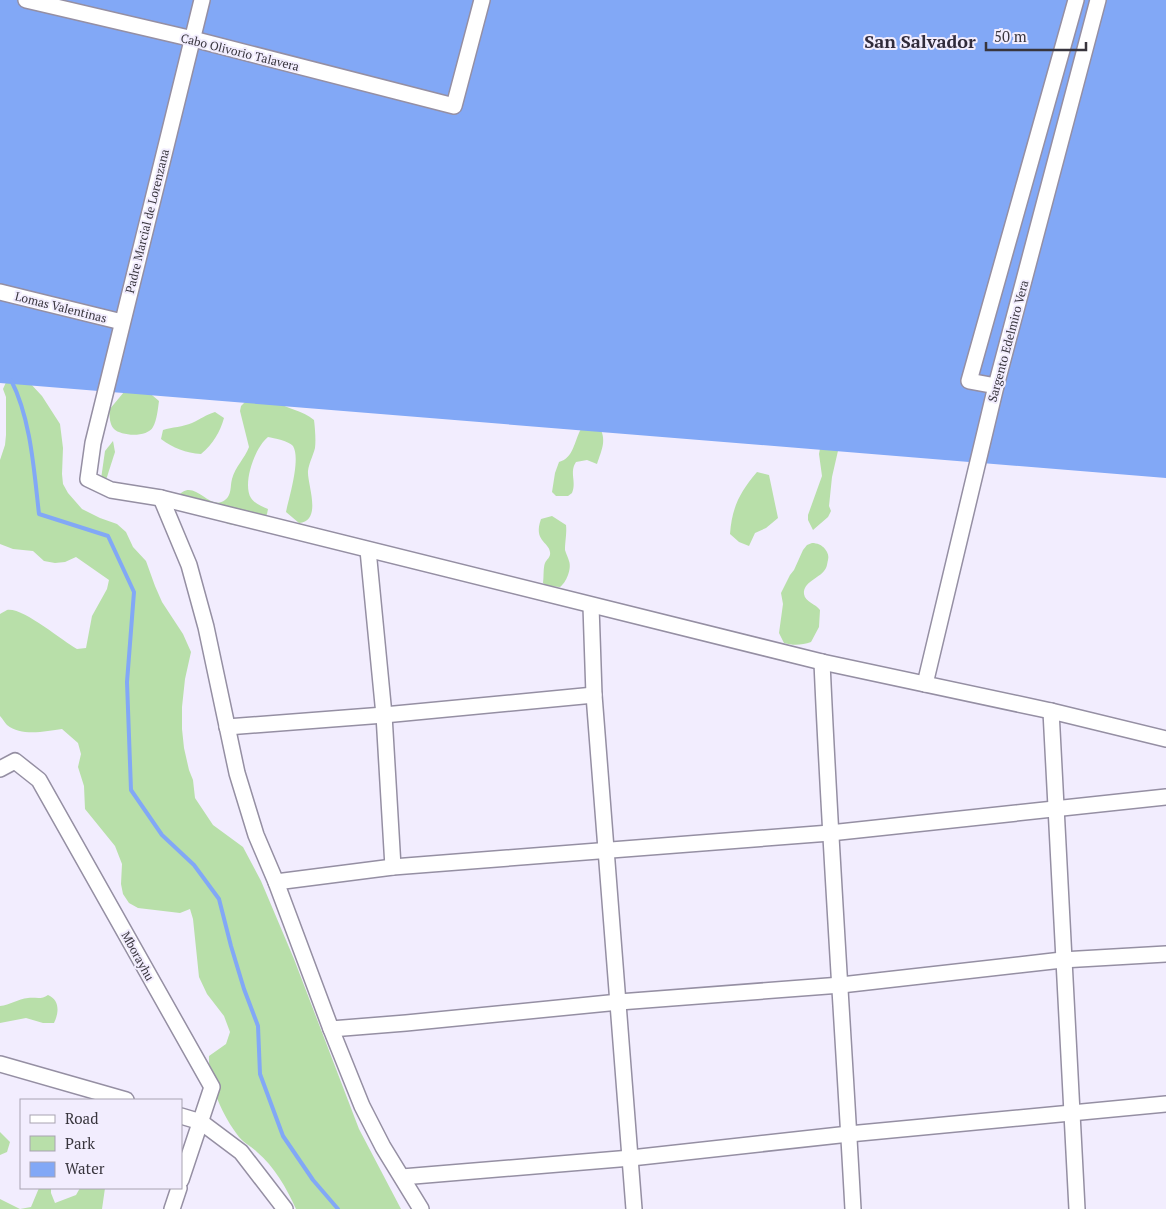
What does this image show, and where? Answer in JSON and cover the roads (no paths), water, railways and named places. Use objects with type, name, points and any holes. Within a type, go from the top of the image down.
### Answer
[{"type":"street","name":"Cabo Olivorio Talavera","points":[[26,0],[193,39],[454,106],[482,0]]},
{"type":"street","name":"Padre Marcial de Lorenzana","points":[[161,498],[111,490],[88,479],[93,443],[202,0]]},
{"type":"street","name":"Sargento Edelmiro Vera","points":[[996,386],[969,381],[1076,0]]},
{"type":"street","name":"Sargento Edelmiro Vera","points":[[925,684],[996,386],[1098,0]]},
{"type":"street","name":"Lomas Valentinas","points":[[0,292],[122,322]]},
{"type":"street","points":[[161,498],[822,662],[1051,711],[1166,739]]},
{"type":"street","points":[[161,498],[189,565],[206,627],[237,772],[256,835],[276,882],[362,1106],[383,1146],[421,1209]]},
{"type":"street","points":[[368,550],[384,715],[393,867]]},
{"type":"street","points":[[591,606],[594,695],[634,1209]]},
{"type":"street","points":[[822,662],[830,833],[841,985],[853,1209]]},
{"type":"street","points":[[227,727],[384,715],[594,695]]},
{"type":"street","points":[[1051,711],[1076,1209]]},
{"type":"street","name":"Mborayhu","points":[[0,769],[15,761],[39,780],[212,1087],[182,1177]]},
{"type":"street","points":[[276,882],[393,867],[830,833],[1055,808],[1166,798]]},
{"type":"street","points":[[331,1029],[619,1002],[841,985],[1062,960],[1166,954]]},
{"type":"street","points":[[0,1064],[122,1099]]},
{"type":"street","points":[[402,1177],[631,1158],[849,1134],[1166,1104]]},
{"type":"street","points":[[182,1116],[201,1122],[241,1152],[285,1209]]},
{"type":"street","points":[[172,1209],[179,1189]]},
{"type":"water","points":[[0,0],[1166,0],[1166,478],[0,383]]},
{"type":"waterway","points":[[11,380],[18,395],[27,428],[39,514],[108,536],[134,592],[127,682],[131,790],[162,835],[194,865],[219,899],[244,989],[258,1026],[260,1074],[283,1136],[313,1180],[338,1209]]},
{"type":"district","name":"San Salvador","points":[[920,41]]}]
